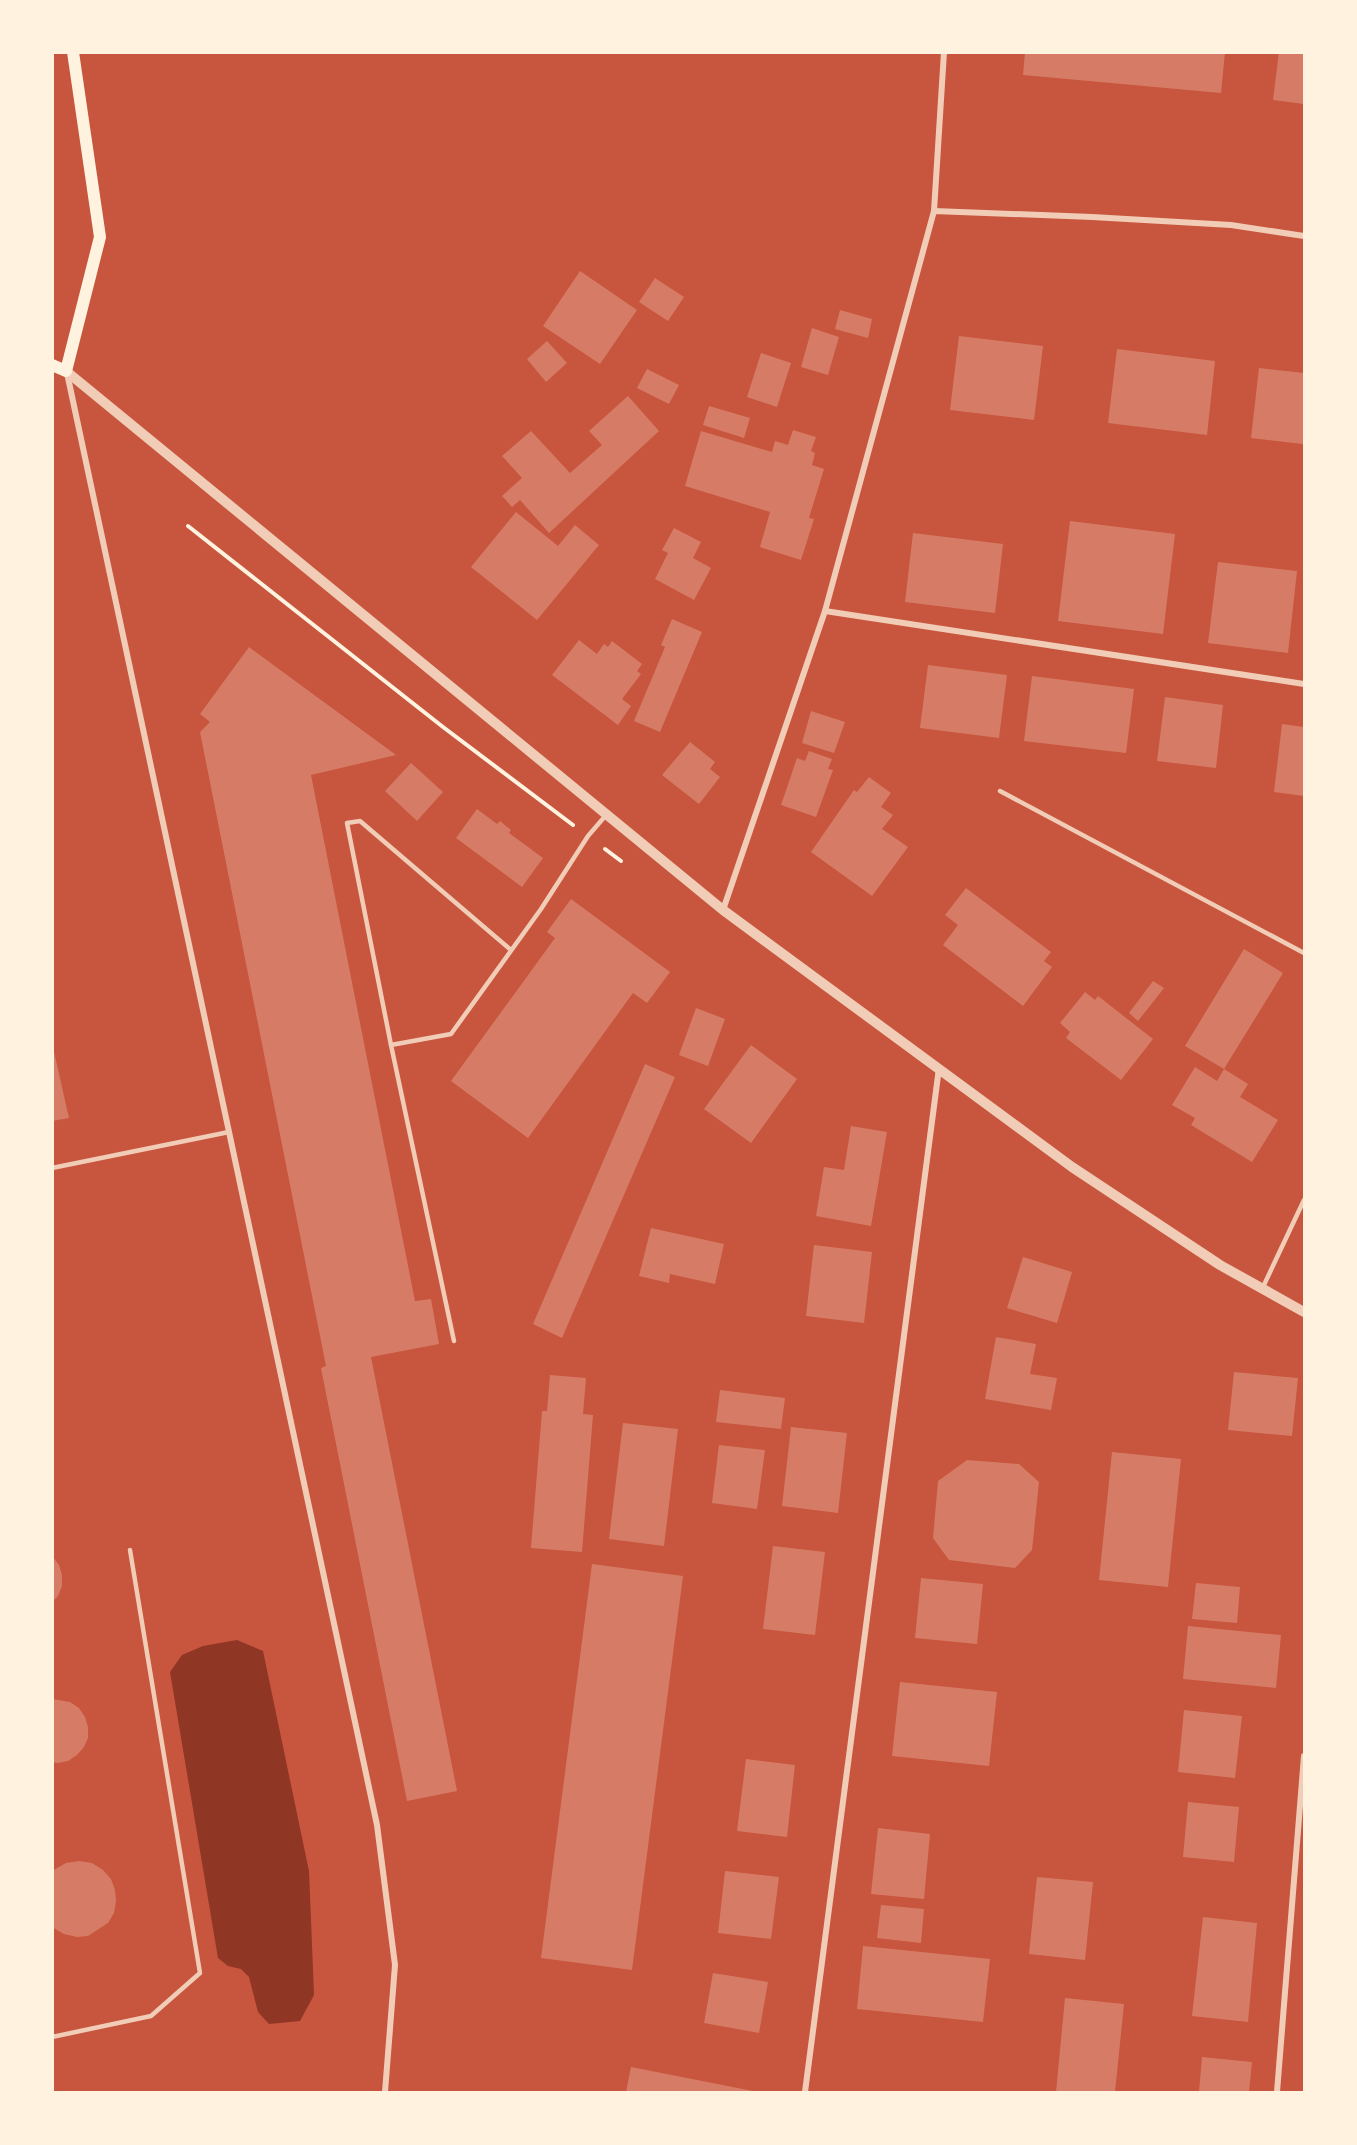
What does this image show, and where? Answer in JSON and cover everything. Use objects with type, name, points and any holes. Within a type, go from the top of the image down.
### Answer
[{"type":"main road","points":[[52,365],[66,371],[100,237],[73,52]]},
{"type":"street","points":[[723,910],[825,611],[934,211],[944,52]]},
{"type":"street","points":[[934,211],[1231,225],[1305,236]]},
{"type":"street","points":[[66,371],[723,910],[1072,1167],[1220,1265],[1305,1312]]},
{"type":"street","points":[[66,371],[377,1825],[395,1965],[385,2092]]},
{"type":"street","points":[[825,611],[1305,684]]},
{"type":"street","points":[[805,2092],[939,1068]]},
{"type":"street","points":[[1277,2092],[1305,1756]]},
{"type":"street","points":[[1295,1872],[1305,1873]]},
{"type":"lane","points":[[999,791],[1305,953]]},
{"type":"lane","points":[[391,1045],[451,1034],[541,909],[588,836],[607,814]]},
{"type":"lane","points":[[454,1341],[391,1045],[347,823],[360,821],[511,950]]},
{"type":"lane","points":[[52,1168],[229,1132]]},
{"type":"lane","points":[[1263,1289],[1305,1200]]},
{"type":"lane","points":[[52,2037],[151,2016],[200,1973],[130,1550]]},
{"type":"shaded area","points":[[237,1640],[263,1651],[309,1871],[314,1995],[300,2021],[269,2024],[258,2012],[249,1977],[241,1969],[228,1966],[218,1958],[170,1672],[182,1655],[203,1646]]},
{"type":"building","points":[[1025,52],[1225,52],[1221,93],[1023,75]]},
{"type":"building","points":[[1279,52],[1304,52],[1304,104],[1273,100]]},
{"type":"building","points":[[580,271],[637,310],[600,364],[543,326]]},
{"type":"building","points":[[655,278],[684,297],[668,321],[639,302]]},
{"type":"building","points":[[840,310],[872,319],[868,338],[835,329]]},
{"type":"building","points":[[812,328],[839,337],[828,375],[801,367]]},
{"type":"building","points":[[959,336],[1043,346],[1034,420],[950,410]]},
{"type":"building","points":[[547,341],[567,363],[546,382],[527,359]]},
{"type":"building","points":[[1117,349],[1215,361],[1207,435],[1108,423]]},
{"type":"building","points":[[761,353],[791,363],[777,407],[747,397]]},
{"type":"building","points":[[1259,368],[1304,373],[1303,444],[1251,438]]},
{"type":"building","points":[[647,369],[679,385],[669,404],[637,388]]},
{"type":"building","points":[[628,396],[659,431],[549,533],[520,500],[512,507],[502,496],[522,478],[502,456],[531,431],[570,473],[602,445],[589,431]]},
{"type":"building","points":[[709,406],[750,418],[744,438],[703,425]]},
{"type":"building","points":[[793,430],[816,437],[811,451],[815,453],[812,465],[824,469],[809,518],[814,519],[801,560],[760,547],[770,512],[685,486],[701,431],[772,452],[775,441],[788,445]]},
{"type":"building","points":[[516,512],[558,546],[575,525],[599,545],[537,620],[471,567]]},
{"type":"building","points":[[1070,521],[1175,534],[1163,634],[1058,621]]},
{"type":"building","points":[[674,528],[701,542],[693,558],[711,568],[694,600],[655,579],[668,553],[662,550]]},
{"type":"building","points":[[913,533],[1003,544],[995,613],[905,602]]},
{"type":"building","points":[[1218,562],[1297,571],[1288,653],[1208,643]]},
{"type":"building","points":[[672,619],[702,632],[660,732],[634,721],[665,647],[661,645]]},
{"type":"building","points":[[579,640],[597,654],[604,644],[608,647],[612,641],[642,664],[637,671],[641,674],[622,699],[631,706],[618,725],[552,675]]},
{"type":"building","points":[[249,647],[396,755],[311,775],[415,1301],[431,1299],[439,1344],[371,1357],[457,1791],[407,1801],[321,1368],[326,1366],[200,732],[210,722],[200,714]]},
{"type":"building","points":[[928,665],[1007,675],[999,738],[920,728]]},
{"type":"building","points":[[1032,676],[1134,689],[1126,753],[1024,741]]},
{"type":"building","points":[[1165,697],[1223,705],[1216,768],[1157,761]]},
{"type":"building","points":[[811,711],[845,722],[834,753],[802,743]]},
{"type":"building","points":[[1282,724],[1304,727],[1304,796],[1274,792]]},
{"type":"building","points":[[690,742],[715,762],[710,769],[720,777],[699,804],[662,775]]},
{"type":"building","points":[[809,751],[832,759],[828,769],[833,770],[816,817],[781,805],[797,758],[805,761]]},
{"type":"building","points":[[411,763],[443,792],[417,821],[385,791]]},
{"type":"building","points":[[869,777],[891,793],[881,807],[893,815],[882,829],[908,847],[872,896],[811,852],[854,790],[857,792]]},
{"type":"building","points":[[477,809],[497,824],[500,821],[511,830],[509,833],[543,858],[522,887],[456,838]]},
{"type":"building","points":[[966,888],[1051,952],[1044,961],[1052,967],[1023,1006],[943,945],[958,925],[945,915]]},
{"type":"building","points":[[571,899],[670,972],[647,1003],[633,993],[528,1138],[451,1081],[555,938],[547,932]]},
{"type":"building","points":[[1244,949],[1283,973],[1224,1069],[1185,1046]]},
{"type":"building","points":[[1153,981],[1164,988],[1138,1021],[1129,1013]]},
{"type":"building","points":[[1085,992],[1095,1000],[1098,996],[1153,1039],[1121,1080],[1066,1038],[1070,1032],[1060,1023]]},
{"type":"building","points":[[696,1008],[725,1019],[708,1066],[679,1055]]},
{"type":"building","points":[[52,1043],[69,1118],[52,1121]]},
{"type":"building","points":[[751,1045],[797,1079],[751,1143],[704,1109]]},
{"type":"building","points":[[645,1064],[675,1077],[562,1338],[533,1324]]},
{"type":"building","points":[[1195,1067],[1217,1081],[1224,1069],[1248,1084],[1240,1097],[1278,1120],[1252,1162],[1191,1125],[1195,1118],[1172,1105]]},
{"type":"building","points":[[851,1126],[887,1132],[871,1226],[816,1216],[824,1167],[844,1170]]},
{"type":"building","points":[[651,1228],[724,1244],[715,1284],[670,1274],[669,1283],[639,1276]]},
{"type":"building","points":[[814,1245],[872,1252],[864,1323],[806,1316]]},
{"type":"building","points":[[1023,1257],[1072,1272],[1057,1323],[1007,1308]]},
{"type":"building","points":[[996,1337],[1036,1344],[1030,1374],[1057,1378],[1051,1410],[985,1399]]},
{"type":"building","points":[[1234,1372],[1298,1378],[1292,1436],[1228,1430]]},
{"type":"building","points":[[550,1375],[586,1378],[583,1414],[593,1415],[582,1552],[531,1548],[542,1411],[547,1411]]},
{"type":"building","points":[[720,1390],[785,1398],[781,1429],[716,1422]]},
{"type":"building","points":[[623,1423],[678,1429],[664,1546],[609,1539]]},
{"type":"building","points":[[791,1427],[847,1433],[838,1513],[782,1506]]},
{"type":"building","points":[[719,1445],[765,1450],[757,1509],[712,1503]]},
{"type":"building","points":[[1112,1452],[1181,1459],[1168,1587],[1099,1580]]},
{"type":"building","points":[[967,1460],[1019,1464],[1039,1482],[1032,1550],[1015,1568],[949,1560],[933,1538],[938,1481]]},
{"type":"building","points":[[773,1546],[825,1552],[815,1635],[763,1629]]},
{"type":"building","points":[[52,1556],[59,1565],[62,1586],[58,1596],[52,1602]]},
{"type":"building","points":[[592,1564],[683,1576],[632,1970],[541,1958]]},
{"type":"building","points":[[921,1578],[983,1584],[977,1644],[915,1638]]},
{"type":"building","points":[[1196,1583],[1240,1587],[1237,1623],[1192,1619]]},
{"type":"building","points":[[1188,1626],[1281,1635],[1276,1688],[1183,1679]]},
{"type":"building","points":[[900,1682],[997,1692],[989,1766],[892,1756]]},
{"type":"building","points":[[52,1699],[70,1702],[79,1708],[88,1727],[88,1738],[84,1747],[68,1761],[58,1763],[52,1762]]},
{"type":"building","points":[[1184,1710],[1242,1716],[1235,1778],[1178,1772]]},
{"type":"building","points":[[746,1759],[795,1765],[787,1837],[737,1831]]},
{"type":"building","points":[[1188,1802],[1239,1807],[1234,1862],[1183,1857]]},
{"type":"building","points":[[878,1828],[930,1834],[924,1899],[871,1894]]},
{"type":"building","points":[[79,1861],[92,1863],[103,1870],[111,1879],[116,1901],[114,1913],[108,1923],[88,1936],[77,1937],[64,1934],[52,1927],[52,1871],[66,1863]]},
{"type":"building","points":[[725,1871],[779,1877],[771,1939],[718,1933]]},
{"type":"building","points":[[1037,1877],[1093,1882],[1085,1960],[1029,1954]]},
{"type":"building","points":[[881,1905],[924,1909],[921,1943],[877,1938]]},
{"type":"building","points":[[1203,1917],[1257,1923],[1248,2022],[1192,2016]]},
{"type":"building","points":[[863,1946],[990,1959],[983,2022],[857,2009]]},
{"type":"building","points":[[713,1973],[768,1982],[759,2033],[704,2023]]},
{"type":"building","points":[[1065,1998],[1124,2004],[1115,2092],[1056,2092]]},
{"type":"building","points":[[1202,2057],[1252,2062],[1249,2092],[1199,2092]]},
{"type":"building","points":[[631,2067],[753,2091],[753,2092],[626,2092]]}]
